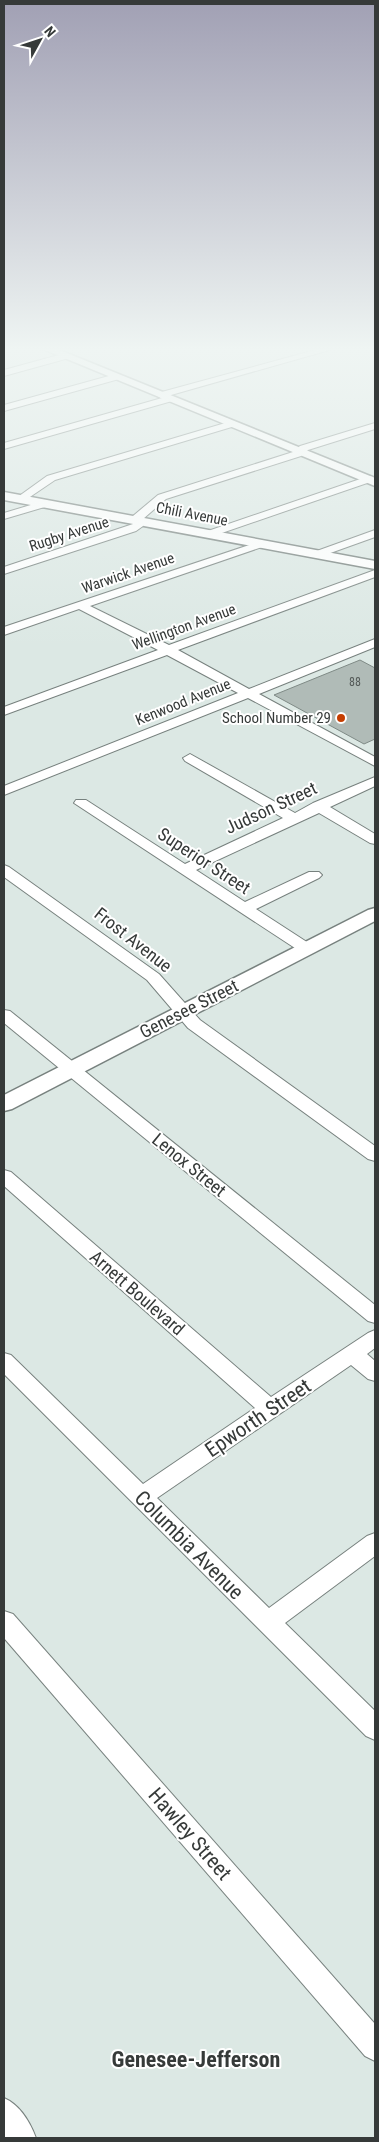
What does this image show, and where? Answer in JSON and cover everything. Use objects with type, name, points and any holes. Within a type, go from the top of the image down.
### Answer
[{"type":"main road","points":[[290,447],[372,480]]},
{"type":"main road","name":"Chili Avenue","points":[[4,496],[375,565]]},
{"type":"main road","name":"Genesee Street","points":[[4,1104],[375,914]]},
{"type":"street","points":[[20,499],[51,478],[155,447]]},
{"type":"street","name":"Rugby Avenue","points":[[4,571],[132,529],[138,526],[139,521],[137,518],[162,497],[297,454],[307,447]]},
{"type":"street","points":[[209,534],[372,480]]},
{"type":"street","points":[[4,516],[44,504]]},
{"type":"street","points":[[318,554],[375,533]]},
{"type":"street","name":"Warwick Avenue","points":[[4,631],[261,544]]},
{"type":"street","name":"Wellington Avenue","points":[[4,711],[375,573]]},
{"type":"street","points":[[80,605],[168,650],[246,694],[375,762]]},
{"type":"street","name":"Kenwood Avenue","points":[[4,791],[375,643]]},
{"type":"street","points":[[190,758],[293,818]]},
{"type":"street","name":"Judson Street","points":[[184,870],[375,781]]},
{"type":"street","name":"Superior Street","points":[[81,804],[307,949]]},
{"type":"street","points":[[318,806],[375,840]]},
{"type":"street","name":"Frost Avenue","points":[[4,870],[143,968],[198,1027],[375,1155]]},
{"type":"street","points":[[244,909],[314,875]]},
{"type":"street","name":"Lenox Street","points":[[4,1015],[375,1316]]},
{"type":"street","name":"Arnett Boulevard","points":[[4,1176],[270,1409]]},
{"type":"street","name":"Epworth Street","points":[[141,1497],[375,1338]]},
{"type":"street","points":[[352,1354],[375,1373]]},
{"type":"street","name":"Columbia Avenue","points":[[4,1361],[375,1728]]},
{"type":"street","points":[[267,1623],[375,1543]]},
{"type":"street","name":"Hawley Street","points":[[4,1621],[375,2046]]},
{"type":"street","points":[[4,2113],[21,2138]]},
{"type":"building","name":"School Number 29","points":[[360,660],[375,668],[375,739],[364,744],[274,695]]},
{"type":"place","name":"School Number 29","points":[[341,718]]},
{"type":"district","name":"Genesee-Jefferson","points":[[196,2059]]}]
